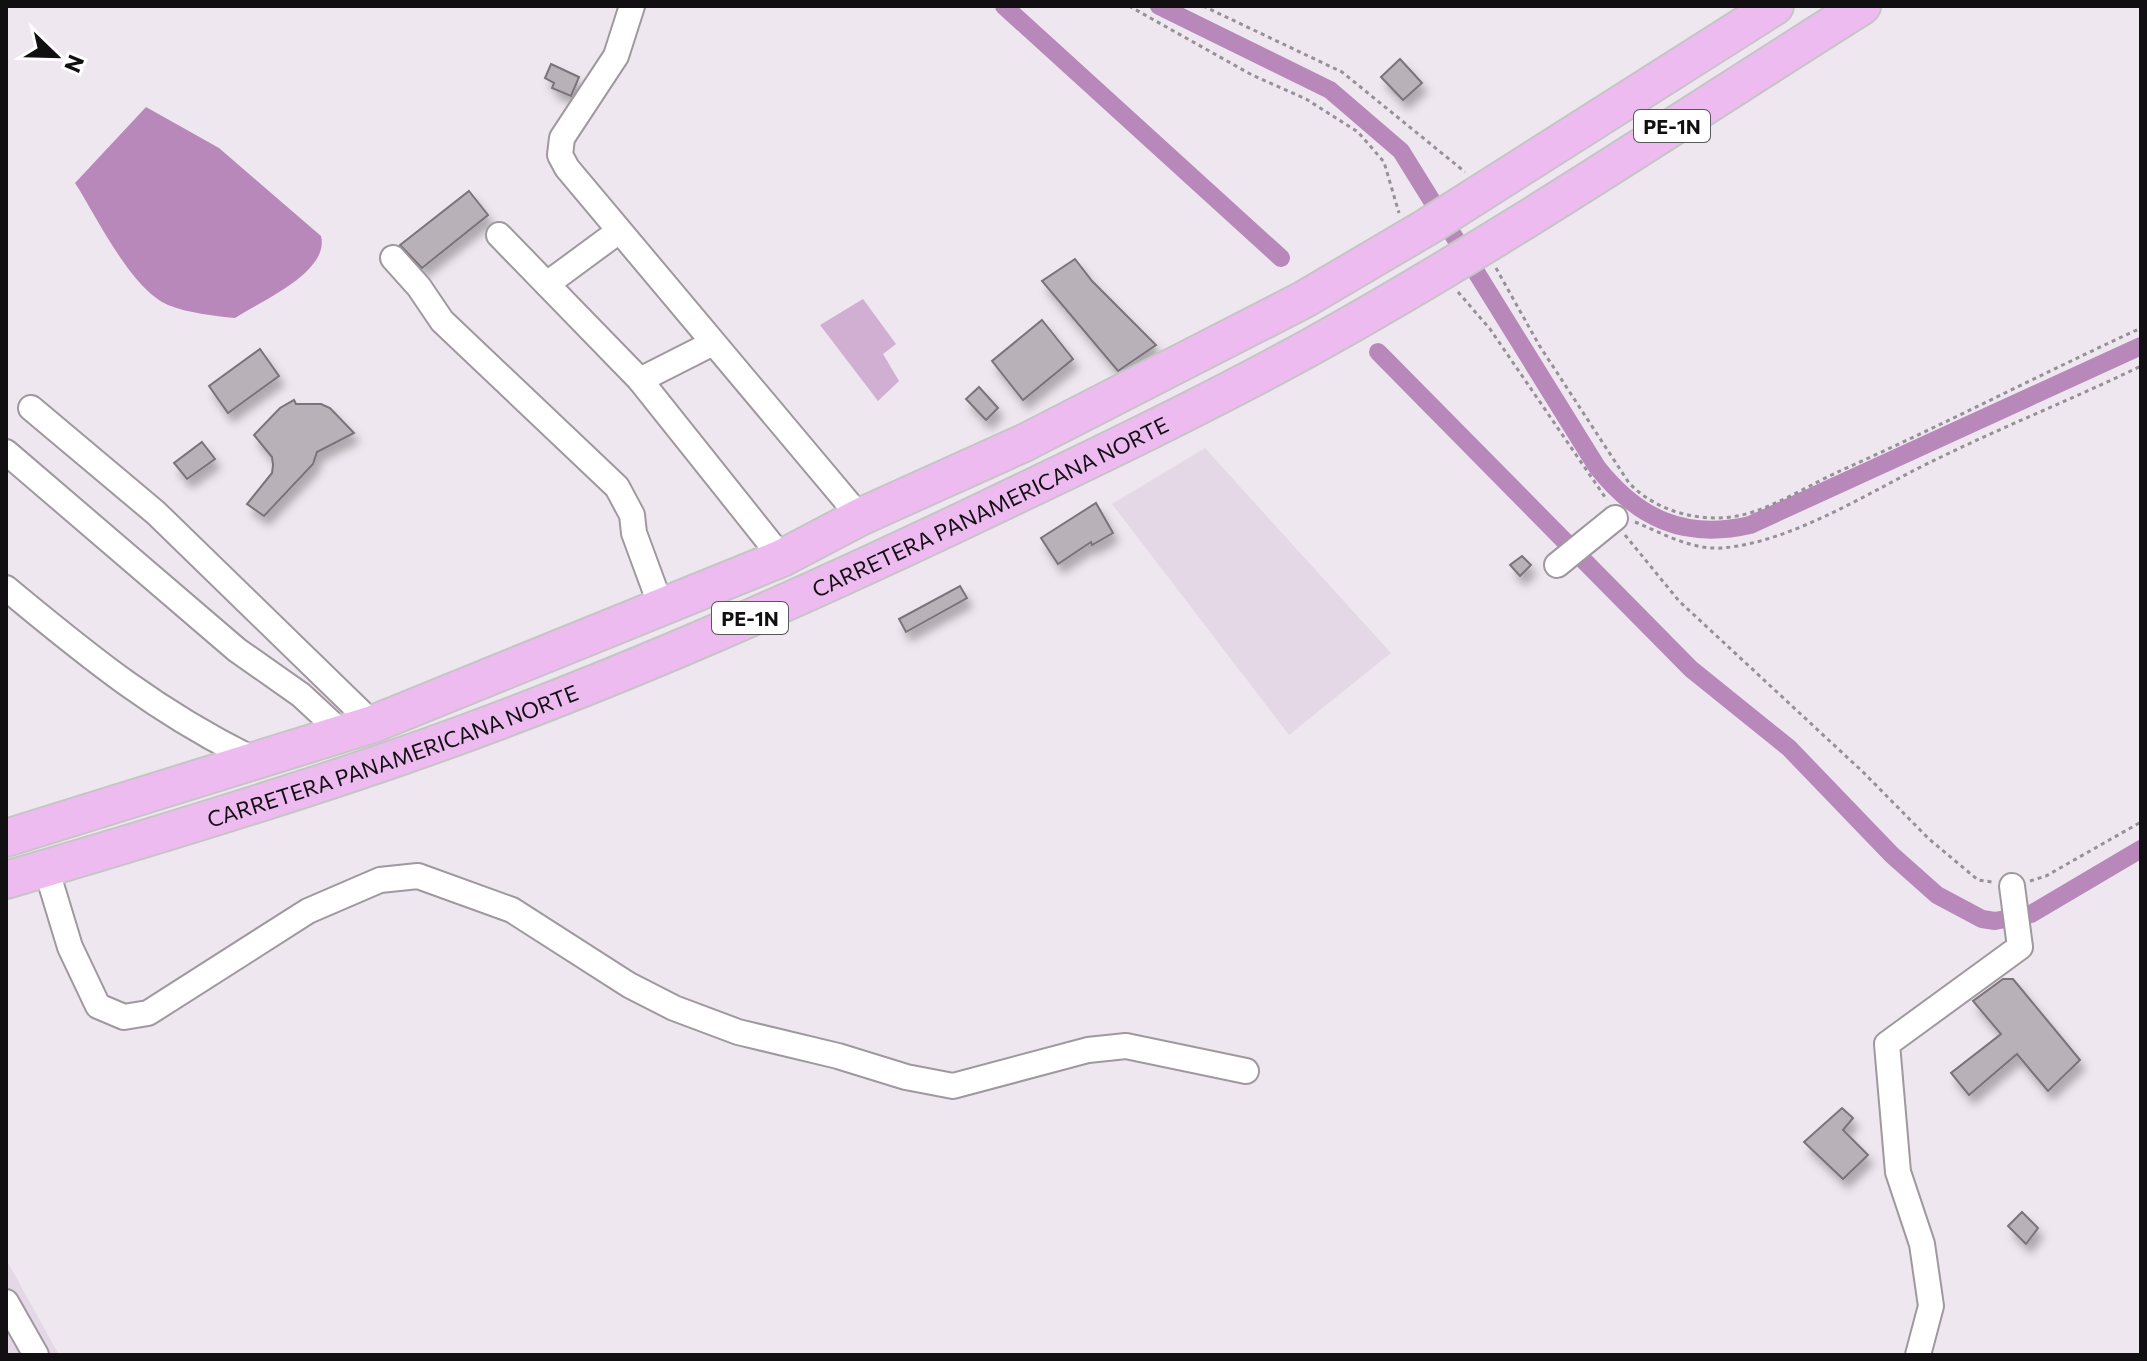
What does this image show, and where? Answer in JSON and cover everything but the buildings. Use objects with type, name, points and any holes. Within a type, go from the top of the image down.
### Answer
[{"type":"highway","name":"CARRETERA PANAMERICANA NORTE","points":[[6,838],[358,729],[662,609],[782,558],[860,517],[1038,437],[1277,314],[1413,236],[1775,6]]},
{"type":"highway","name":"CARRETERA PANAMERICANA NORTE","points":[[6,880],[355,772],[505,717],[712,634],[905,549],[1077,466],[1467,263],[1862,6]]},
{"type":"street","points":[[632,6],[616,56],[560,146],[567,168],[860,517]]},
{"type":"street","points":[[547,284],[619,231]]},
{"type":"street","points":[[499,235],[640,380],[782,558]]},
{"type":"street","points":[[393,258],[419,287],[442,321],[617,487],[632,515],[634,533],[662,609]]},
{"type":"street","points":[[640,380],[713,343]]},
{"type":"street","points":[[31,408],[156,513],[358,729]]},
{"type":"street","points":[[6,452],[237,650],[301,695],[358,729]]},
{"type":"street","points":[[1557,565],[1616,510]]},
{"type":"street","points":[[6,588],[96,663],[186,725],[257,761]]},
{"type":"street","points":[[46,868],[70,947],[94,997],[108,1012],[124,1017],[148,1013],[308,911],[380,880],[418,876],[512,910],[629,985],[674,1008],[738,1032],[838,1056],[906,1077],[953,1086],[1088,1050],[1126,1046],[1246,1071]]},
{"type":"street","points":[[1918,1355],[1931,1306],[1922,1244],[1898,1172],[1887,1044],[2020,947],[2013,889]]},
{"type":"street","points":[[6,1302],[36,1355]]},
{"type":"path","points":[[1129,6],[1252,75],[1316,104],[1358,132],[1384,162],[1401,220],[1413,236]]},
{"type":"path","points":[[1203,6],[1342,72],[1455,167],[1488,187]]},
{"type":"path","points":[[1467,263],[1539,345],[1638,493],[1671,511],[1703,516],[1743,514],[1890,449],[2141,328]]},
{"type":"path","points":[[1467,263],[1478,312],[1616,510],[1630,543],[1679,601],[1929,839],[1978,880],[2013,889],[2046,876],[2141,822]]},
{"type":"path","points":[[1616,510],[1684,543],[1719,548],[1753,543],[1859,498],[1939,457],[2141,366]]},
{"type":"shaded area","points":[[146,107],[219,148],[321,236],[321,249],[305,273],[235,318],[168,305],[141,284],[75,183]]},
{"type":"shaded area","points":[[863,299],[896,344],[883,354],[899,381],[878,401],[820,325]]},
{"type":"shaded area","points":[[1205,448],[1391,653],[1289,735],[1112,504]]},
{"type":"shaded area","points":[[6,1259],[59,1355],[6,1355]]},
{"type":"waterway","points":[[1004,6],[1281,258]]},
{"type":"waterway","points":[[1159,6],[1330,90],[1401,151],[1597,467],[1629,500],[1664,521],[1704,530],[1750,525],[2141,346]]},
{"type":"waterway","points":[[1378,352],[1691,669],[1789,748],[1892,855],[1937,895],[1982,919],[1995,921],[2031,914],[2141,849]]}]
